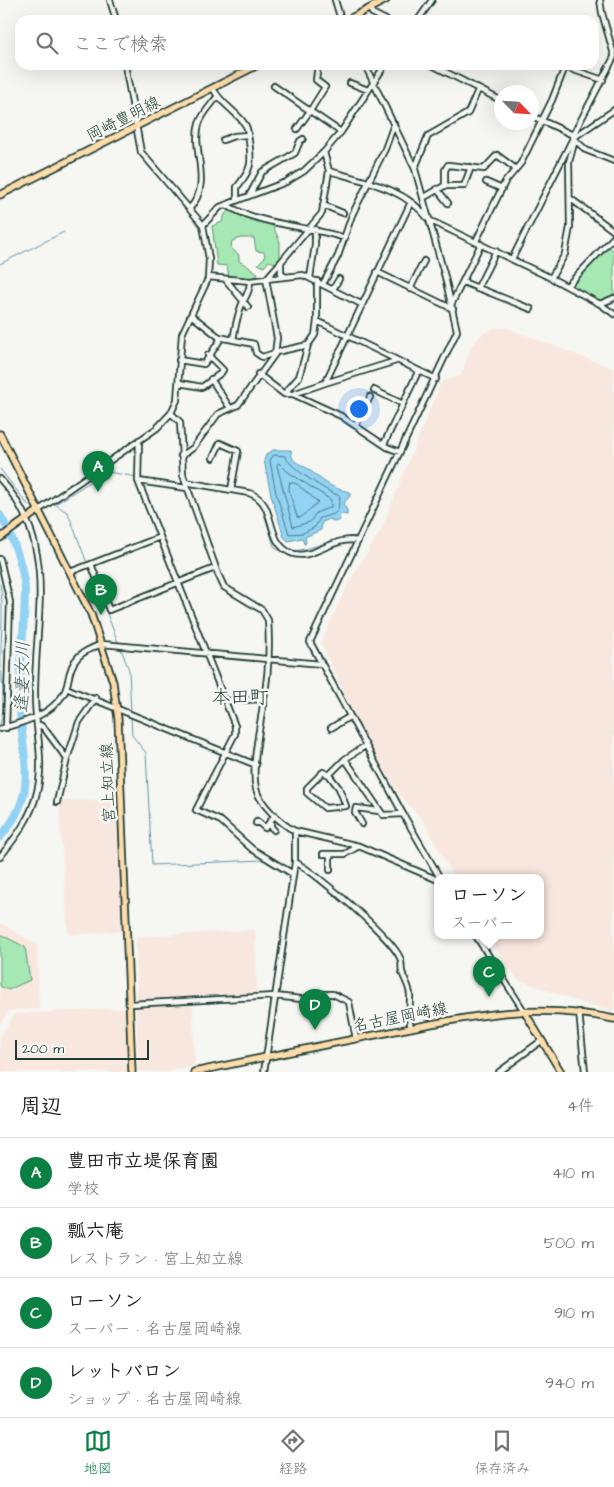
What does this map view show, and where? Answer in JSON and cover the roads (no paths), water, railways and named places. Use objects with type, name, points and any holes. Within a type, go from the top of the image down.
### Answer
[{"type":"main road","points":[[357,15],[386,0]]},
{"type":"main road","name":"岡崎豊明線","points":[[0,195],[248,70]]},
{"type":"main road","points":[[0,434],[39,510],[0,538]]},
{"type":"main road","name":"宮上知立線","points":[[39,510],[91,614],[113,682],[116,708],[132,1072]]},
{"type":"main road","points":[[524,1010],[561,1072]]},
{"type":"main road","name":"名古屋岡崎線","points":[[194,1072],[487,1013],[524,1010],[579,1012],[614,1019]]},
{"type":"street","points":[[110,0],[114,15]]},
{"type":"street","points":[[335,0],[340,15]]},
{"type":"street","points":[[422,15],[432,0]]},
{"type":"street","points":[[512,259],[614,56],[600,0]]},
{"type":"street","points":[[370,8],[372,13],[376,15]]},
{"type":"street","points":[[39,510],[162,424],[171,414],[177,400],[182,334],[208,277],[209,259],[203,225],[142,155],[138,146],[125,70]]},
{"type":"street","points":[[296,129],[325,87],[316,80],[317,70]]},
{"type":"street","points":[[368,70],[414,169],[452,303],[457,331],[436,379],[311,640],[321,664],[436,874]]},
{"type":"street","points":[[203,225],[216,210],[286,182],[304,171],[341,132],[383,70]]},
{"type":"street","points":[[441,70],[494,98]]},
{"type":"street","points":[[476,241],[502,189],[516,169],[564,70]]},
{"type":"street","points":[[574,70],[603,80]]},
{"type":"street","points":[[350,83],[368,90]]},
{"type":"street","points":[[274,86],[341,132]]},
{"type":"street","points":[[213,88],[217,97],[246,126],[248,135],[251,164],[247,174],[237,187],[237,200]]},
{"type":"street","points":[[414,169],[428,136],[468,113],[478,90]]},
{"type":"street","points":[[190,208],[200,189],[202,174],[199,126],[217,97]]},
{"type":"street","points":[[551,278],[565,254],[570,227],[569,162],[573,138],[614,110]]},
{"type":"street","points":[[540,121],[573,138],[586,150],[614,161]]},
{"type":"street","points":[[323,284],[385,149],[394,124]]},
{"type":"street","points":[[223,140],[234,136],[248,135]]},
{"type":"street","points":[[249,196],[262,172],[296,153],[300,141],[303,139]]},
{"type":"street","points":[[266,279],[314,228],[322,214],[329,171],[324,152]]},
{"type":"street","points":[[445,186],[445,170],[448,165],[484,169],[497,156],[516,169]]},
{"type":"street","points":[[423,198],[436,189],[445,186],[464,186],[471,167]]},
{"type":"street","points":[[329,171],[401,194],[429,220],[567,286],[614,314]]},
{"type":"street","points":[[486,182],[502,189]]},
{"type":"street","points":[[436,189],[448,203]]},
{"type":"street","points":[[571,199],[614,231]]},
{"type":"street","points":[[325,383],[411,202]]},
{"type":"street","points":[[226,205],[239,212],[281,225],[314,228],[345,238]]},
{"type":"street","points":[[323,205],[343,213]]},
{"type":"street","points":[[310,278],[315,246],[314,228]]},
{"type":"street","points":[[567,286],[614,237]]},
{"type":"street","points":[[452,303],[482,244]]},
{"type":"street","points":[[477,289],[496,251]]},
{"type":"street","points":[[410,288],[424,261]]},
{"type":"street","points":[[281,262],[281,273],[284,276]]},
{"type":"street","points":[[377,272],[453,309]]},
{"type":"street","points":[[208,277],[250,281],[302,275],[361,304]]},
{"type":"street","points":[[181,456],[193,448],[218,414],[238,405],[275,352],[276,332],[266,279]]},
{"type":"street","points":[[333,289],[339,279]]},
{"type":"street","points":[[226,280],[248,307]]},
{"type":"street","points":[[233,340],[235,326],[243,302],[248,295],[250,281]]},
{"type":"street","points":[[284,394],[299,377],[308,345],[315,335],[317,282]]},
{"type":"street","points":[[463,282],[531,309]]},
{"type":"street","points":[[600,304],[614,298]]},
{"type":"street","points":[[191,314],[219,337],[254,344],[256,353],[262,357],[275,352],[308,345]]},
{"type":"street","points":[[317,321],[418,372],[436,379]]},
{"type":"street","points":[[179,360],[204,364],[208,355],[219,342],[219,337]]},
{"type":"street","points":[[179,383],[200,387],[223,370],[208,355]]},
{"type":"street","points":[[258,374],[284,394],[293,394],[396,361]]},
{"type":"street","points":[[384,444],[418,372]]},
{"type":"street","points":[[211,379],[230,408]]},
{"type":"street","points":[[374,390],[403,404]]},
{"type":"street","points":[[293,394],[341,416],[384,444],[400,452]]},
{"type":"street","points":[[356,425],[370,396]]},
{"type":"street","points":[[171,414],[180,420],[181,456],[185,482],[215,568],[224,586],[255,605],[265,614],[268,626],[268,659],[256,765],[256,788],[262,800],[295,831],[359,846],[434,877]]},
{"type":"street","points":[[139,440],[138,478],[177,582],[235,726],[235,734],[196,810],[221,821],[252,849],[293,874]]},
{"type":"street","points":[[213,458],[220,444],[237,450],[231,490]]},
{"type":"street","points":[[0,478],[12,492],[25,521],[38,558],[41,587],[34,682],[40,773],[36,798],[27,820],[0,857]]},
{"type":"street","points":[[138,478],[187,488]]},
{"type":"street","points":[[185,482],[250,493],[261,499],[266,508],[276,540],[293,554],[311,553],[337,541],[358,541]]},
{"type":"street","points":[[70,572],[160,537]]},
{"type":"street","points":[[0,559],[10,602],[5,728],[35,719],[61,697],[66,688],[74,660],[83,652],[102,644],[321,664]]},
{"type":"street","points":[[91,564],[108,610],[215,568]]},
{"type":"street","points":[[66,688],[96,698],[256,765]]},
{"type":"street","points":[[57,802],[67,758],[79,722],[96,698]]},
{"type":"street","points":[[226,701],[264,699]]},
{"type":"street","points":[[332,728],[349,716]]},
{"type":"street","points":[[37,726],[40,725],[44,728],[67,758]]},
{"type":"street","points":[[329,775],[345,759],[365,746]]},
{"type":"street","points":[[345,759],[380,811],[387,816],[402,814]]},
{"type":"street","points":[[322,772],[329,775],[339,788],[346,806],[325,808],[307,793],[307,788],[322,772]]},
{"type":"street","points":[[362,824],[355,812],[356,808],[380,811]]},
{"type":"street","points":[[256,823],[257,821],[265,828],[276,815]]},
{"type":"street","points":[[274,830],[271,823],[276,815]]},
{"type":"street","points":[[264,1072],[295,862],[295,831]]},
{"type":"street","points":[[323,854],[345,854],[359,846]]},
{"type":"street","points":[[330,854],[330,870]]},
{"type":"street","points":[[295,862],[302,865],[356,910],[396,949],[402,961],[401,971],[409,988],[410,997],[407,1014],[411,1028]]},
{"type":"street","points":[[478,939],[524,1010]]},
{"type":"street","points":[[130,1004],[275,996],[310,1000],[323,994],[333,994],[349,1002],[356,1039]]},
{"type":"street","points":[[579,1012],[585,1072]]},
{"type":"street","points":[[499,1072],[541,1041]]},
{"type":"water","points":[[273,450],[291,450],[292,458],[296,462],[332,486],[350,492],[350,496],[343,504],[347,510],[347,515],[342,514],[339,516],[340,520],[334,522],[330,519],[322,522],[321,530],[305,537],[306,543],[304,544],[302,538],[288,541],[284,537],[271,495],[264,460],[266,455]]},
{"type":"waterway","points":[[0,264],[64,232]]},
{"type":"waterway","points":[[0,469],[29,506]]},
{"type":"waterway","points":[[54,505],[108,472],[183,485]]},
{"type":"waterway","points":[[191,486],[231,492]]},
{"type":"waterway","points":[[55,504],[68,513],[87,563]]},
{"type":"waterway","points":[[261,504],[274,546],[278,550],[284,551]]},
{"type":"waterway","name":"逢妻女川","points":[[0,515],[17,550],[25,589],[20,689],[26,773],[21,804],[13,820],[0,837]]},
{"type":"waterway","points":[[290,551],[357,536]]},
{"type":"waterway","points":[[89,567],[119,645]]},
{"type":"waterway","points":[[0,584],[2,601],[1,663],[3,699],[0,725]]},
{"type":"waterway","points":[[121,649],[129,670],[131,713]]},
{"type":"waterway","points":[[131,717],[132,735],[146,753],[152,865],[263,860],[288,876]]},
{"type":"place","name":"豊田市立堤保育園","points":[[98,492]]},
{"type":"place","name":"瓢六庵","points":[[101,615]]},
{"type":"place","name":"ローソン","points":[[489,997]]},
{"type":"place","name":"レットバロン","points":[[315,1030]]},
{"type":"district","name":"本田町","points":[[240,696]]}]
